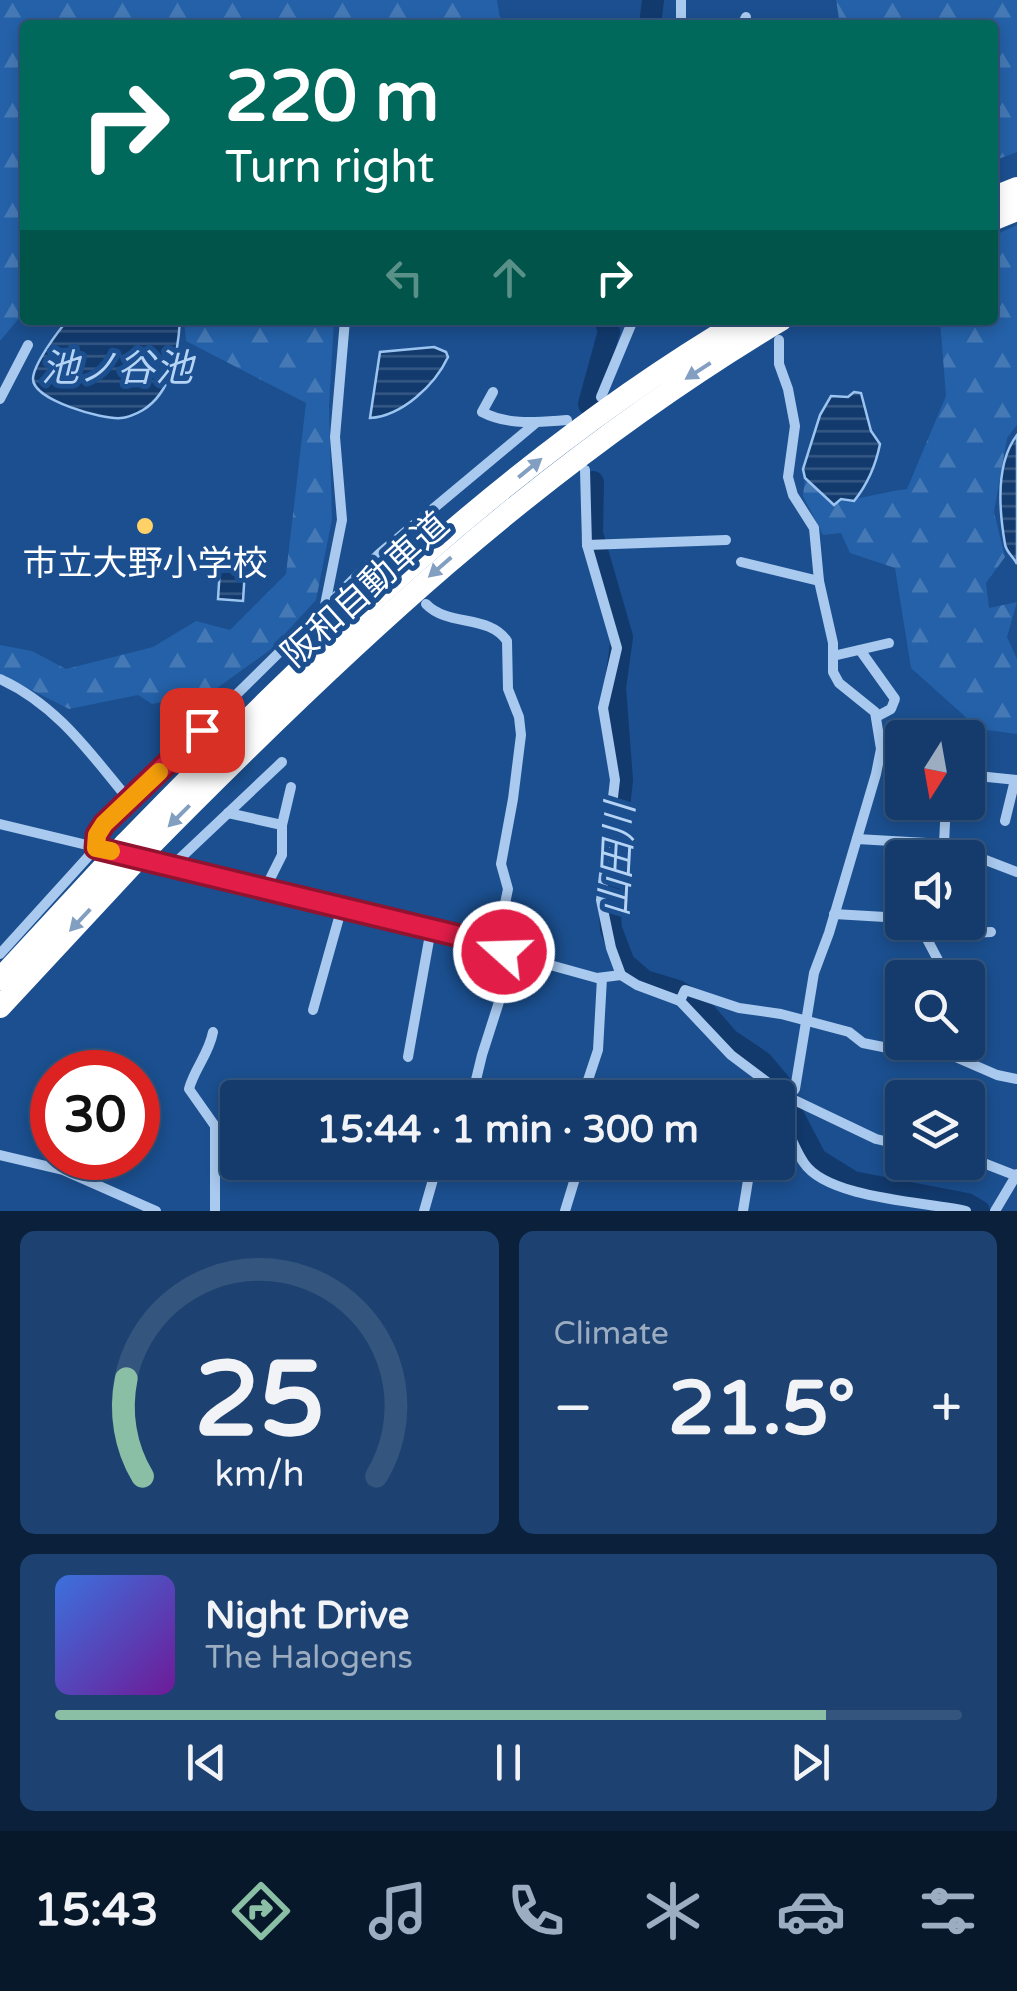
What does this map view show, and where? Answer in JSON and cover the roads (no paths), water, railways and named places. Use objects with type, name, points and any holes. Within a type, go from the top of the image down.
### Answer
[{"type":"highway","name":"阪和自動車道","points":[[0,1008],[254,713],[433,547],[609,407],[735,325]]},
{"type":"highway","name":"阪和自動車道","points":[[0,979],[136,846],[475,537],[620,424],[780,330]]},
{"type":"street","points":[[324,606],[342,520],[335,437],[345,325]]},
{"type":"street","points":[[601,397],[631,325]]},
{"type":"street","points":[[780,330],[779,364],[795,426],[788,476],[793,494],[814,528],[819,580],[830,619],[833,672],[839,682],[875,712],[881,749],[814,973],[795,1089]]},
{"type":"street","points":[[0,400],[28,345]]},
{"type":"street","points":[[493,392],[482,412],[503,421],[567,420]]},
{"type":"street","points":[[0,954],[96,848],[100,830],[324,606],[380,553],[537,422]]},
{"type":"street","points":[[585,470],[587,545],[617,648],[603,708],[615,780],[601,900],[621,975],[637,985],[849,1032],[864,1043],[923,1055],[952,1055],[997,1076],[1017,1080]]},
{"type":"street","points":[[587,545],[726,540]]},
{"type":"street","points":[[380,553],[390,564]]},
{"type":"street","points":[[742,562],[819,580]]},
{"type":"street","points":[[426,604],[444,616],[494,628],[507,641],[508,689],[521,735],[501,864],[508,890],[496,947]]},
{"type":"street","points":[[833,656],[889,643]]},
{"type":"street","points":[[860,650],[895,699],[891,709],[876,718]]},
{"type":"street","points":[[0,679],[28,693],[56,715],[129,800]]},
{"type":"street","points":[[172,866],[282,762]]},
{"type":"street","points":[[985,777],[1016,780],[1005,820]]},
{"type":"street","points":[[266,887],[282,855],[282,825],[291,788]]},
{"type":"street","points":[[228,814],[282,825]]},
{"type":"street","points":[[0,824],[342,906],[602,978],[621,975]]},
{"type":"street","points":[[856,839],[885,841]]},
{"type":"street","points":[[985,860],[1017,872]]},
{"type":"street","points":[[313,1010],[342,906]]},
{"type":"street","points":[[834,914],[885,917]]},
{"type":"street","points":[[408,1057],[431,929]]},
{"type":"street","points":[[985,932],[991,932]]},
{"type":"street","points":[[928,940],[938,960]]},
{"type":"street","points":[[476,1080],[514,955]]},
{"type":"street","points":[[588,1080],[598,1050],[602,978]]},
{"type":"street","points":[[683,996],[731,1056],[764,1080]]},
{"type":"street","points":[[213,1032],[189,1090],[215,1126],[215,1211]]},
{"type":"street","points":[[795,1100],[885,1140]]},
{"type":"street","points":[[795,1143],[814,1173],[862,1192],[916,1206],[966,1211]]},
{"type":"street","points":[[0,1155],[30,1162]]},
{"type":"street","points":[[985,1163],[1017,1175],[995,1211]]},
{"type":"street","points":[[216,1166],[220,1166]]},
{"type":"street","points":[[86,1180],[156,1211]]},
{"type":"street","points":[[424,1211],[433,1180]]},
{"type":"street","points":[[566,1211],[575,1180]]},
{"type":"street","points":[[743,1211],[748,1180]]},
{"type":"water","name":"池ノ谷池","points":[[64,325],[179,325],[172,370],[161,393],[143,410],[123,418],[70,407],[36,387],[33,379],[37,365]]},
{"type":"water","points":[[434,347],[448,357],[426,388],[394,412],[370,418],[380,352]]},
{"type":"water","points":[[854,392],[861,393],[871,431],[880,444],[870,474],[854,501],[841,499],[834,505],[805,478],[803,469],[820,415],[831,396],[848,397]]},
{"type":"water","points":[[1017,435],[1017,564],[1006,547],[1000,502],[1005,459]]},
{"type":"water","points":[[221,551],[246,553],[243,601],[218,599]]},
{"type":"waterway","name":"山田川","points":[[651,20],[653,0]]},
{"type":"waterway","name":"山田川","points":[[589,404],[609,331],[607,325]]},
{"type":"waterway","name":"山田川","points":[[593,482],[592,533],[622,637],[615,688],[622,780],[609,897],[611,929],[624,963],[645,981],[678,991],[697,1003],[728,1039],[762,1062],[783,1087],[816,1159],[853,1182],[967,1204],[979,1211]]},
{"type":"place","name":"市立大野小学校","points":[[145,526]]}]
